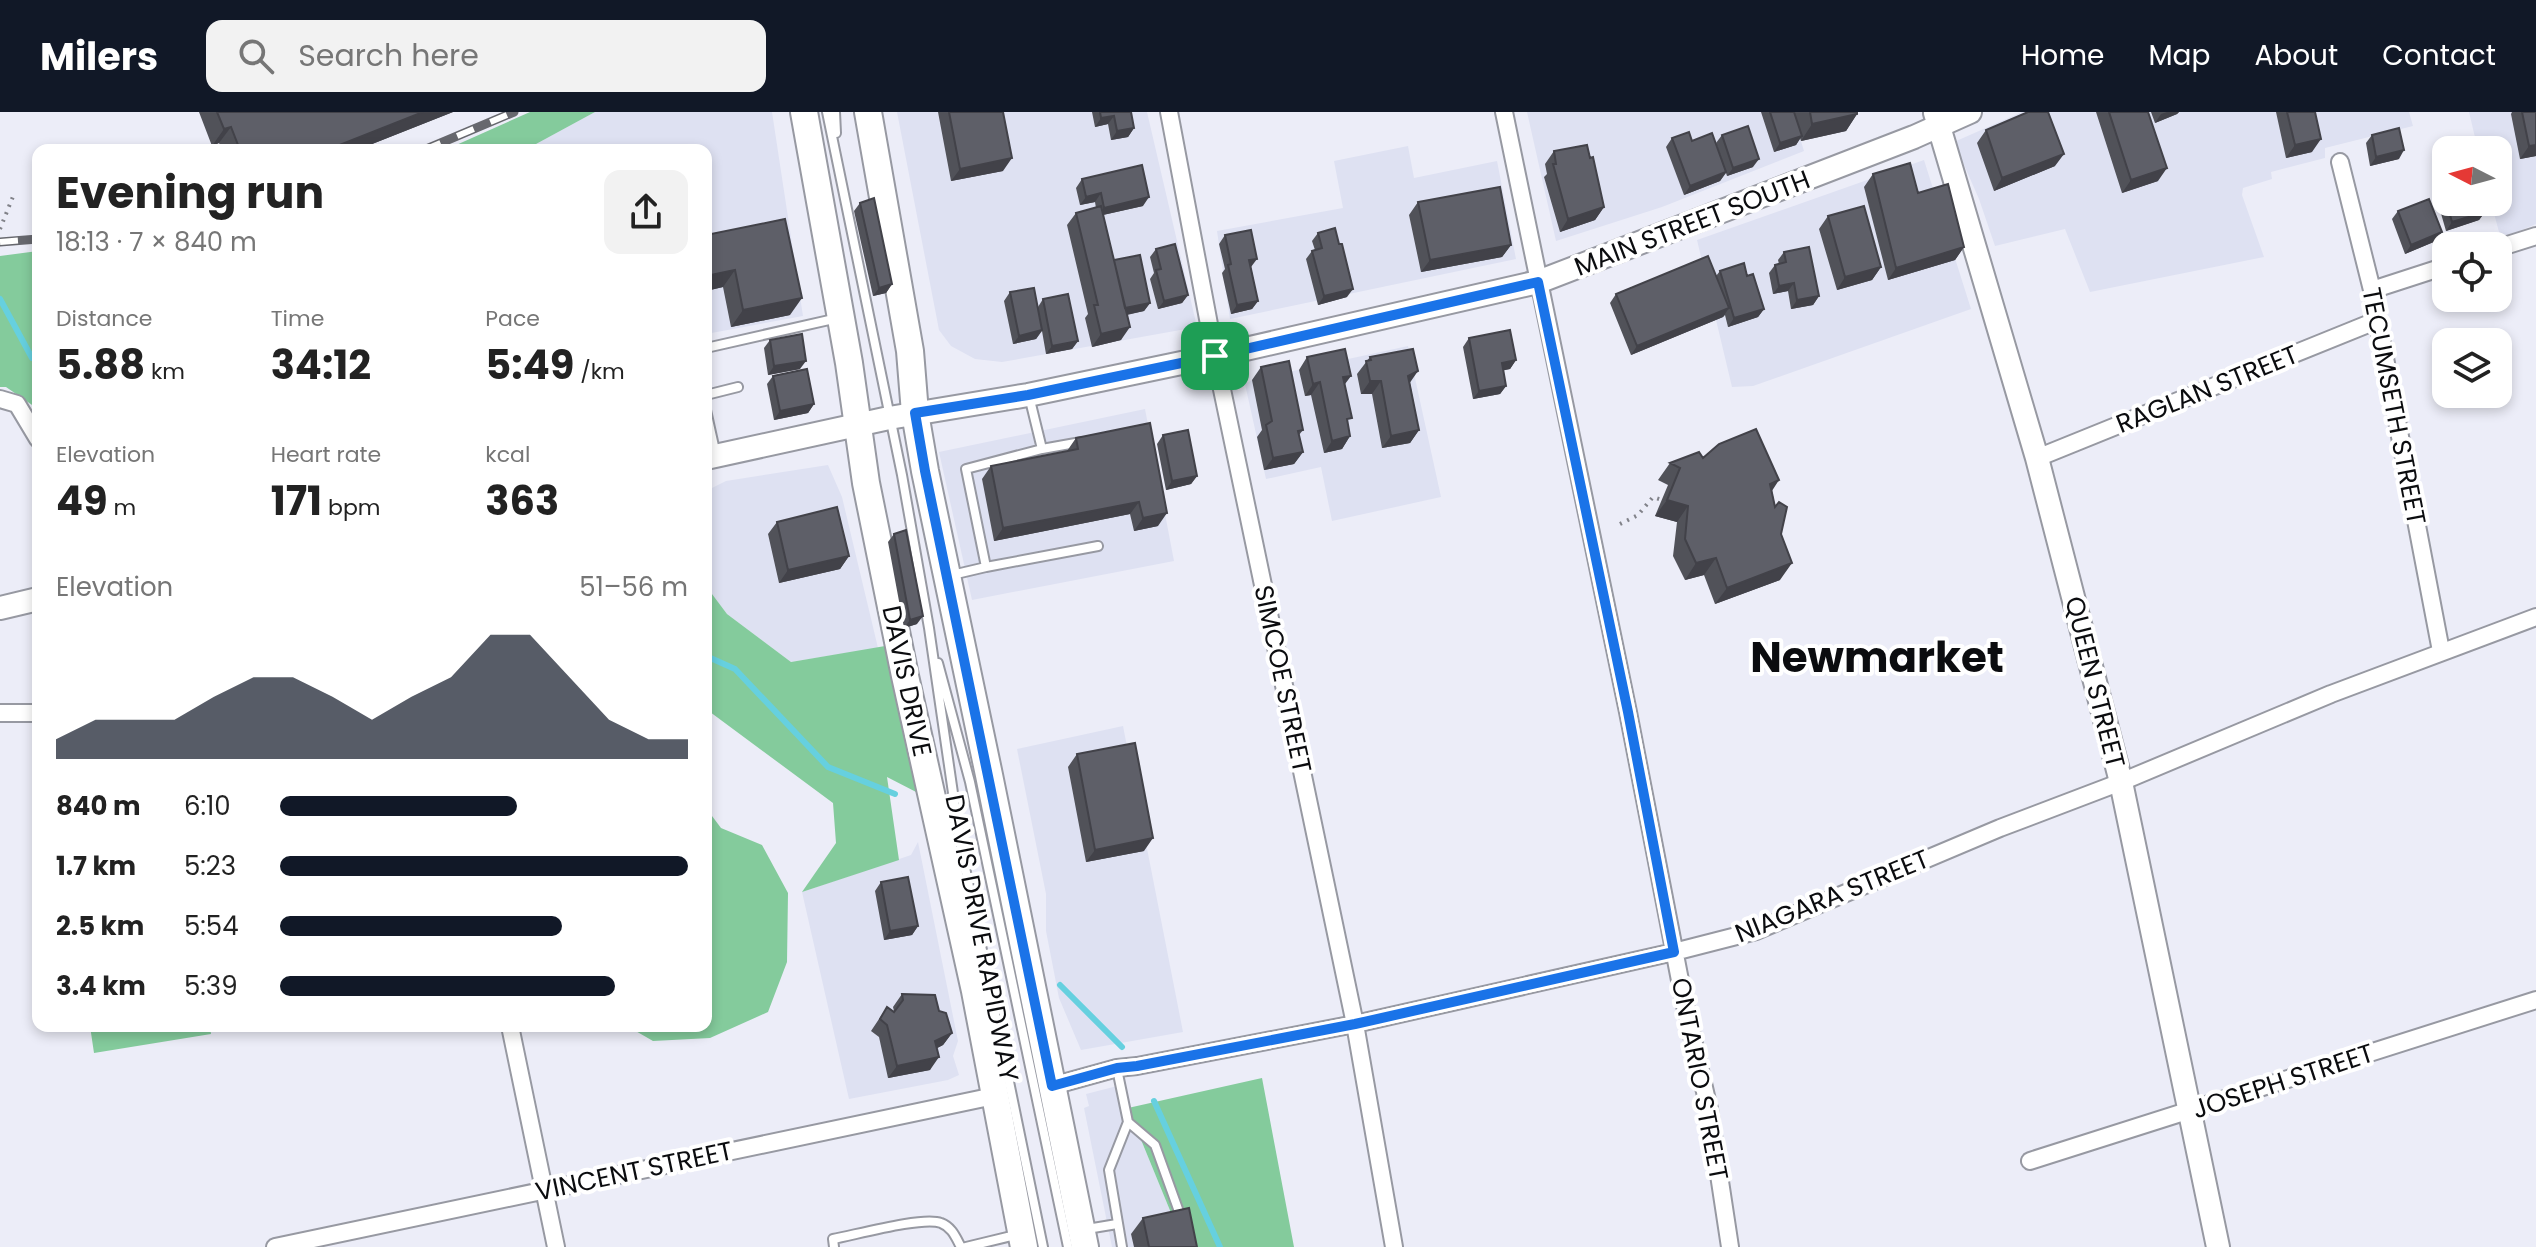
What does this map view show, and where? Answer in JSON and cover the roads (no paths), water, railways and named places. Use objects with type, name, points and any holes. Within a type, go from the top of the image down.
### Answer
[{"type":"main road","name":"DAVIS DRIVE","points":[[804,112],[872,513],[975,991],[994,1096],[1029,1243]]},
{"type":"main road","points":[[868,112],[910,351],[902,416],[947,576],[1052,1086],[1078,1241]]},
{"type":"main road","name":"MAIN STREET SOUTH","points":[[712,457],[902,416],[1028,395],[1215,356],[1538,282],[1790,186],[1937,119],[1970,112]]},
{"type":"main road","name":"QUEEN STREET","points":[[1937,119],[2037,458],[2121,782],[2218,1247]]},
{"type":"main road","points":[[0,608],[32,600]]},
{"type":"street","name":"SIMCOE STREET","points":[[1169,112],[1215,356],[1355,1024],[1394,1247]]},
{"type":"street","name":"ONTARIO STREET","points":[[1504,112],[1628,712],[1674,952],[1709,1109],[1730,1247]]},
{"type":"street","name":"TECUMSETH STREET","points":[[2340,162],[2372,290],[2441,651]]},
{"type":"street","points":[[2512,244],[2536,236]]},
{"type":"street","points":[[2372,290],[2432,271]]},
{"type":"street","name":"RAGLAN STREET","points":[[2037,458],[2378,320]]},
{"type":"street","points":[[0,399],[17,404],[32,429]]},
{"type":"street","name":"NIAGARA STREET","points":[[1052,1086],[1117,1068],[1355,1024],[1756,931],[2000,828],[2441,651],[2536,617]]},
{"type":"street","points":[[0,713],[32,713]]},
{"type":"street","name":"JOSEPH STREET","points":[[2030,1161],[2536,1000]]},
{"type":"street","points":[[511,1032],[556,1247]]},
{"type":"street","name":"VINCENT STREET","points":[[275,1247],[994,1096]]},
{"type":"lane","name":"DAVIS DRIVE RAPIDWAY","points":[[827,112],[902,416],[902,475],[929,628],[961,848],[1029,1243]]},
{"type":"lane","name":"DAVIS DRIVE RAPIDWAY","points":[[835,112],[836,153]]},
{"type":"lane","points":[[712,347],[840,317]]},
{"type":"lane","points":[[712,394],[738,387]]},
{"type":"lane","points":[[1028,395],[1042,449]]},
{"type":"lane","points":[[986,567],[966,469],[1042,449],[1097,439]]},
{"type":"lane","points":[[947,576],[1098,546]]},
{"type":"lane","name":"DAVIS DRIVE RAPIDWAY","points":[[929,628],[970,782],[1078,1241]]},
{"type":"lane","points":[[1117,1068],[1128,1122],[1109,1170],[1122,1247]]},
{"type":"lane","points":[[1128,1122],[1155,1145],[1184,1226]]},
{"type":"lane","points":[[834,1247],[833,1239],[925,1221],[941,1222],[951,1229],[964,1247],[1029,1243]]},
{"type":"lane","points":[[1078,1241],[1117,1224]]},
{"type":"waterway","points":[[0,299],[32,358]]},
{"type":"waterway","points":[[712,659],[735,669],[828,767],[895,794]]},
{"type":"waterway","points":[[1060,985],[1122,1047]]},
{"type":"waterway","points":[[1154,1101],[1220,1247]]},
{"type":"railway","points":[[438,144],[514,112]]},
{"type":"railway","points":[[0,242],[32,239]]},
{"type":"district","name":"Newmarket","points":[[1877,657]]}]
